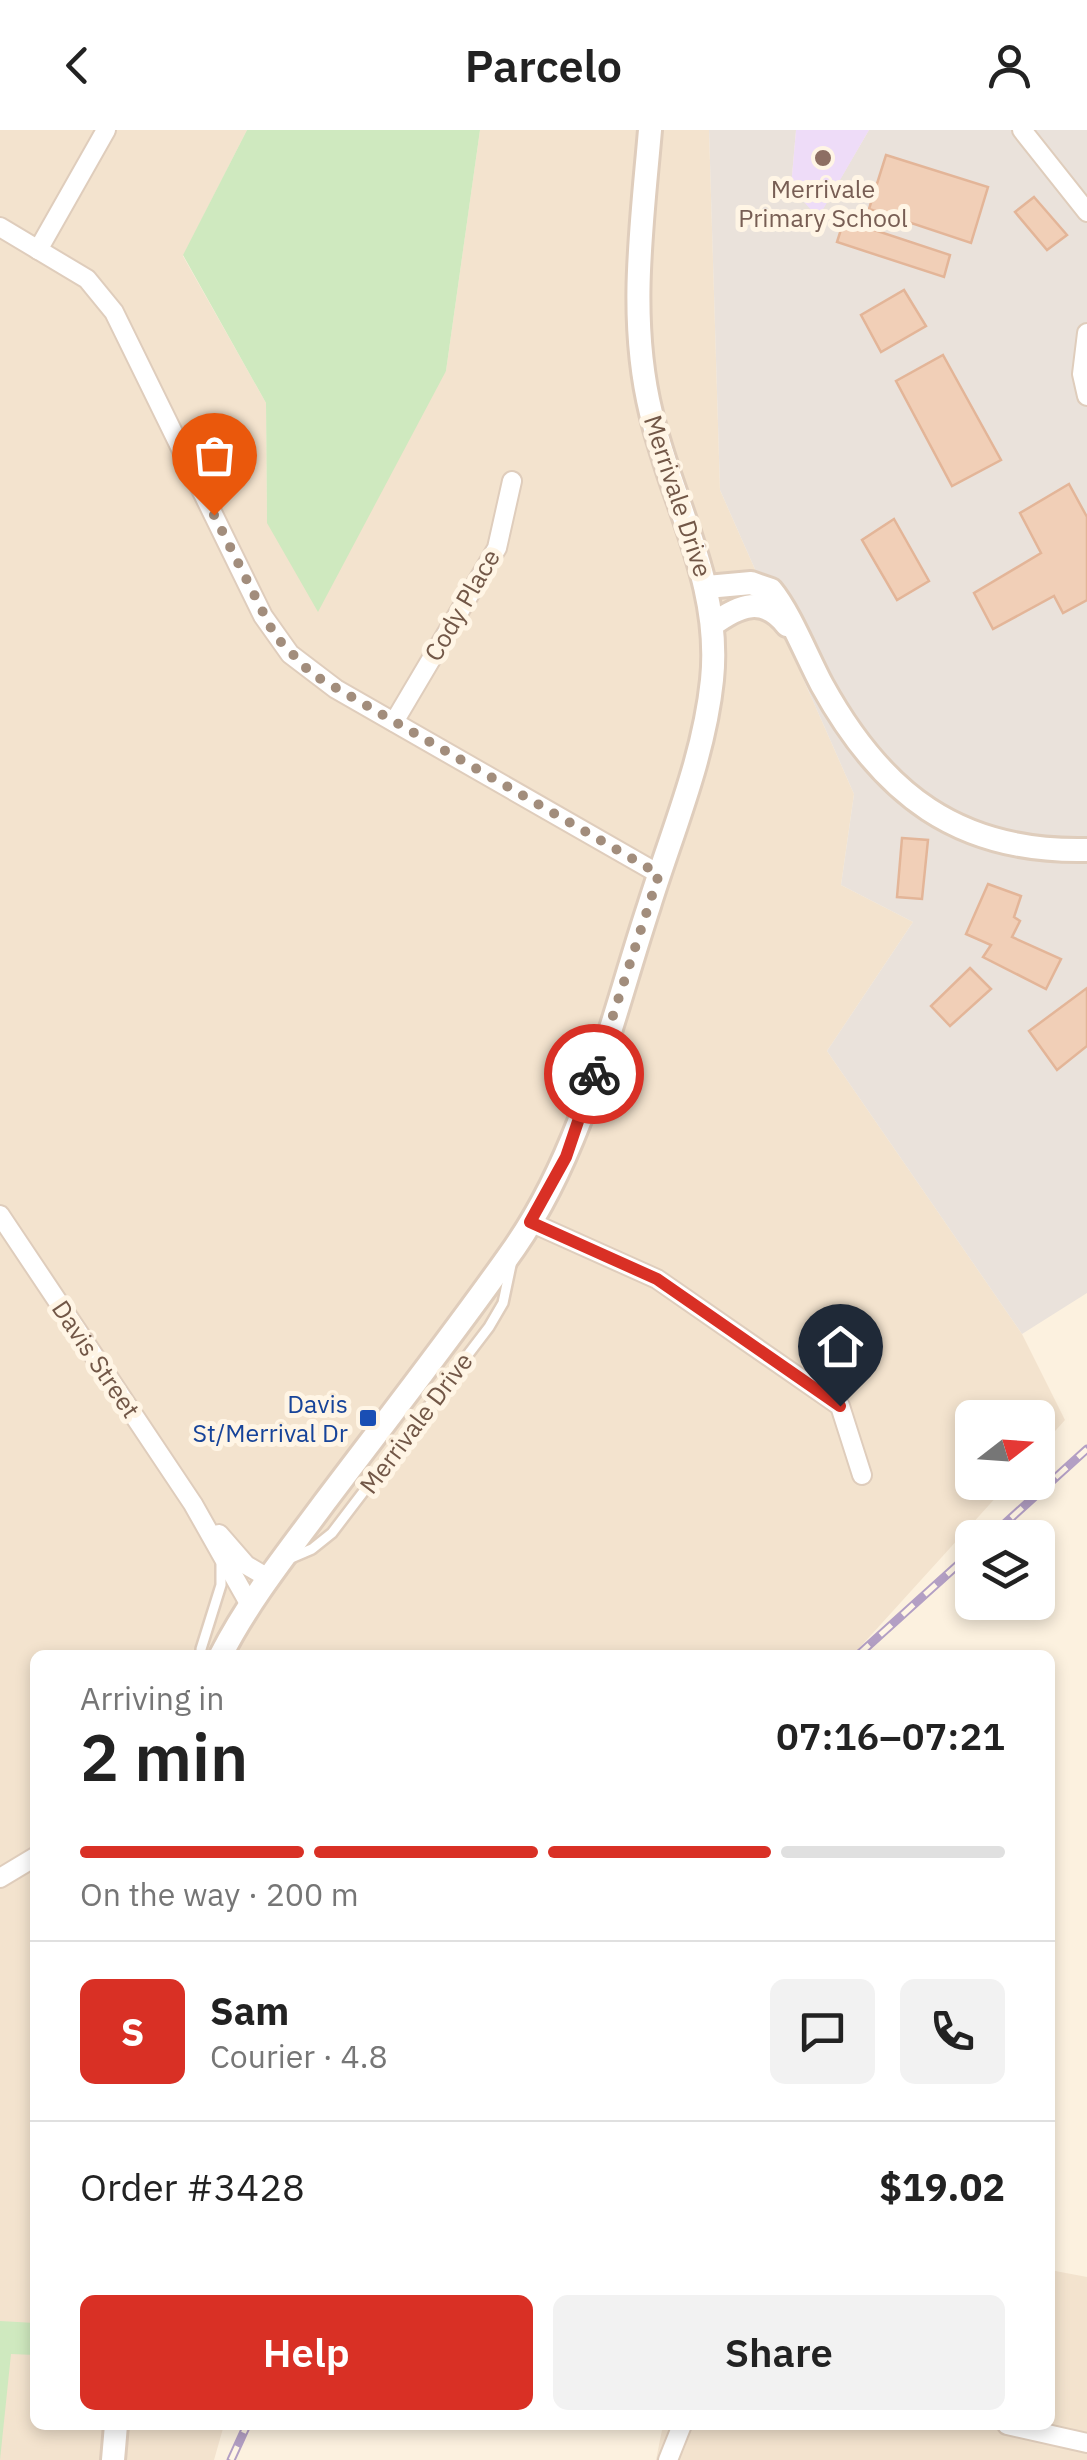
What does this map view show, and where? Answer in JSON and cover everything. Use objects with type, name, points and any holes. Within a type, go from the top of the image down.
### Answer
[{"type":"street","points":[[38,250],[106,130]]},
{"type":"street","name":"Merrivale Drive","points":[[213,1650],[514,1247],[556,1179],[575,1132],[698,755],[712,682],[712,624],[707,587],[650,413],[642,354],[638,274],[650,130]]},
{"type":"street","points":[[1022,130],[1087,212]]},
{"type":"street","points":[[0,227],[86,280],[114,312],[275,636],[312,674],[659,874]]},
{"type":"street","points":[[1087,333],[1082,374],[1087,396]]},
{"type":"street","name":"Cody Place","points":[[394,722],[496,548],[512,481]]},
{"type":"street","points":[[707,587],[744,582],[767,587],[779,600],[853,739],[879,770],[912,799],[990,838],[1038,848],[1087,850]]},
{"type":"street","points":[[712,624],[742,608],[763,606],[777,613],[798,640]]},
{"type":"street","name":"Davis Street","points":[[0,1214],[192,1504],[250,1605]]},
{"type":"street","points":[[530,1222],[657,1279],[840,1406],[862,1475]]},
{"type":"street","name":"Davis Street","points":[[192,1504],[246,1565],[272,1573]]},
{"type":"street","points":[[0,1878],[30,1860]]},
{"type":"street","points":[[113,2460],[116,2430]]},
{"type":"street","points":[[668,2460],[680,2430]]},
{"type":"street","points":[[1029,2430],[1087,2443]]},
{"type":"lane","points":[[211,1650],[221,1585],[216,1546]]},
{"type":"shaded area","points":[[0,130],[247,130],[183,256],[266,403],[267,523],[446,371],[480,130],[709,130],[720,490],[854,794],[841,885],[913,922],[827,1051],[1022,1334],[1055,1400],[955,1400],[955,1500],[994,1500],[975,1520],[955,1520],[955,1543],[858,1650],[30,1650],[30,2430],[223,2430],[214,2460],[0,2460]]},
{"type":"shaded area","points":[[709,130],[796,130],[791,187],[818,217],[869,130],[1087,130],[1087,1293],[1022,1334],[827,1051],[913,922],[841,885],[854,794],[720,490]]},
{"type":"shaded area","name":"Merrivale Primary School","points":[[796,130],[869,130],[818,218],[791,187]]},
{"type":"shaded area","points":[[1055,1400],[1065,1420],[1055,1431]]},
{"type":"shaded area","points":[[1055,2271],[1087,2277],[1087,2460],[656,2460],[662,2430],[1055,2430]]},
{"type":"green space","points":[[247,130],[480,130],[446,371],[318,612],[267,523],[266,403],[183,255]]},
{"type":"green space","points":[[0,2321],[30,2323],[30,2355],[11,2354],[0,2460]]},
{"type":"building","points":[[886,155],[988,187],[971,243],[869,209]]},
{"type":"building","points":[[1034,197],[1067,235],[1047,250],[1015,212]]},
{"type":"building","points":[[844,220],[950,255],[944,277],[837,242]]},
{"type":"building","points":[[904,290],[926,326],[881,352],[861,315]]},
{"type":"building","points":[[943,355],[1001,460],[952,486],[896,381]]},
{"type":"building","points":[[1069,484],[1087,517],[1087,600],[1063,613],[1054,596],[993,629],[974,593],[1041,553],[1020,513]]},
{"type":"building","points":[[894,519],[929,581],[897,600],[862,540]]},
{"type":"building","points":[[902,838],[928,840],[922,899],[897,897]]},
{"type":"building","points":[[988,884],[1021,896],[1014,917],[1020,921],[1012,937],[1061,959],[1046,989],[983,957],[991,945],[966,934]]},
{"type":"building","points":[[970,968],[991,989],[950,1026],[931,1006]]},
{"type":"building","points":[[1087,988],[1087,1046],[1057,1070],[1029,1031]]},
{"type":"railway","points":[[1009,1520],[1087,1449]]},
{"type":"railway","points":[[864,1650],[955,1567]]},
{"type":"railway","points":[[231,2460],[245,2430]]},
{"type":"way so far","points":[[214,515],[275,636],[312,674],[659,874],[594,1074]]},
{"type":"place","name":"Merrivale Primary School","points":[[823,158]]},
{"type":"place","name":"Davis St/Merrival Dr","points":[[368,1418]]},
{"type":"route","points":[[594,1074],[566,1157],[530,1222],[657,1279],[840,1406]]}]
